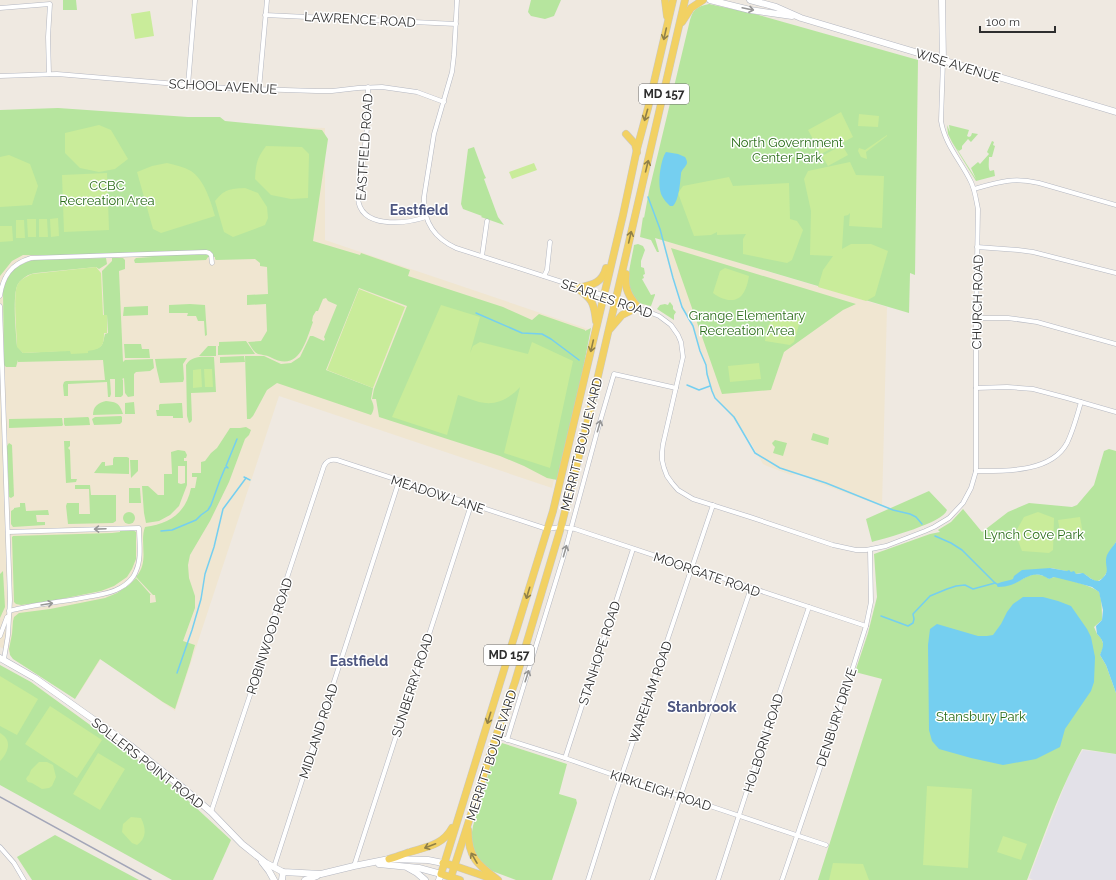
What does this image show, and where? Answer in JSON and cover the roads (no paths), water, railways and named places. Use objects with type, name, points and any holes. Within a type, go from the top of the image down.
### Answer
[{"type":"main road","points":[[665,0],[668,20]]},
{"type":"main road","name":"MERRITT BOULEVARD","points":[[440,877],[547,529],[573,428],[623,215],[636,152],[648,108],[673,0]]},
{"type":"main road","name":"MERRITT BOULEVARD","points":[[450,878],[514,682],[561,527],[586,428],[685,0]]},
{"type":"main road","points":[[679,27],[691,8],[704,0]]},
{"type":"main road","points":[[626,134],[635,144],[636,152]]},
{"type":"main road","points":[[578,288],[592,284],[603,277],[615,231],[623,215]]},
{"type":"main road","points":[[608,331],[622,316],[638,307],[630,298],[625,283],[630,259],[627,251]]},
{"type":"main road","points":[[578,288],[590,299],[594,306],[596,328]]},
{"type":"main road","points":[[389,859],[440,842],[450,832],[457,820]]},
{"type":"main road","name":"MD 157","points":[[468,826],[468,843],[474,859],[497,880]]},
{"type":"main road","points":[[444,863],[497,880]]},
{"type":"main road","points":[[440,877],[460,880]]},
{"type":"street","points":[[188,85],[195,0]]},
{"type":"street","points":[[259,88],[266,0]]},
{"type":"street","name":"SEARLES ROAD","points":[[457,0],[453,68],[434,134],[424,197],[426,217],[434,231],[445,242],[462,250],[638,307],[665,319],[678,335],[683,357],[662,452],[664,468],[667,476],[678,490],[693,499],[833,546],[856,550],[870,550]]},
{"type":"street","name":"WISE AVENUE","points":[[710,0],[750,10],[801,18]]},
{"type":"street","name":"WISE AVENUE","points":[[750,0],[776,7],[801,18],[1116,112]]},
{"type":"street","name":"CHURCH ROAD","points":[[870,550],[886,546],[925,531],[949,518],[963,503],[971,488],[976,471],[978,209],[974,189],[946,140],[941,125],[943,61],[942,0]]},
{"type":"street","points":[[0,8],[50,4],[48,37],[49,74]]},
{"type":"street","name":"LAWRENCE ROAD","points":[[265,15],[456,24]]},
{"type":"street","name":"SCHOOL AVENUE","points":[[0,76],[49,74],[229,88],[328,91],[382,87],[408,90],[444,102]]},
{"type":"street","name":"EASTFIELD ROAD","points":[[368,87],[368,121],[358,198],[360,209],[368,217],[384,222],[405,222],[426,217]]},
{"type":"street","points":[[974,189],[1004,181],[1028,180],[1116,205]]},
{"type":"street","points":[[482,256],[487,221]]},
{"type":"street","points":[[544,276],[547,270],[550,242]]},
{"type":"street","points":[[977,248],[1033,252],[1116,273]]},
{"type":"street","points":[[0,296],[3,281],[9,271],[19,263],[31,258],[206,252],[211,255],[212,263]]},
{"type":"street","points":[[0,306],[10,600],[8,636],[2,659]]},
{"type":"street","points":[[976,318],[1008,318],[1037,322],[1116,344]]},
{"type":"street","name":"MERRITT BOULEVARD","points":[[507,740],[572,528],[614,374],[676,388]]},
{"type":"street","points":[[976,388],[1007,387],[1033,389],[1116,412]]},
{"type":"street","points":[[976,471],[1027,468],[1050,460],[1056,456],[1066,444],[1081,402]]},
{"type":"street","name":"MEADOW LANE","points":[[328,461],[331,459],[337,460],[547,529]]},
{"type":"street","name":"ROBINWOOD ROAD","points":[[211,812],[324,466],[328,461]]},
{"type":"street","name":"MIDLAND ROAD","points":[[274,867],[399,481]]},
{"type":"street","name":"SUNBERRY ROAD","points":[[354,866],[471,505]]},
{"type":"street","name":"WAREHAM ROAD","points":[[588,880],[713,505]]},
{"type":"street","name":"MOORGATE ROAD","points":[[547,529],[561,527],[572,528],[866,626]]},
{"type":"street","points":[[8,532],[139,528],[140,553],[139,563],[134,576],[121,588],[98,595],[9,611]]},
{"type":"street","name":"STANHOPE ROAD","points":[[565,758],[633,549]]},
{"type":"street","name":"DENBURY DRIVE","points":[[782,880],[837,718],[866,626],[871,602],[870,550]]},
{"type":"street","points":[[652,880],[750,588]]},
{"type":"street","name":"HOLBORN ROAD","points":[[718,880],[809,607]]},
{"type":"street","points":[[0,636],[9,611]]},
{"type":"street","name":"SOLLERS POINT ROAD","points":[[2,659],[35,678],[131,746],[172,778],[211,812],[242,844],[259,858],[283,872]]},
{"type":"street","name":"KIRKLEIGH ROAD","points":[[496,736],[826,845]]},
{"type":"street","points":[[0,847],[14,863],[24,880]]},
{"type":"street","points":[[259,858],[274,880]]},
{"type":"street","points":[[305,880],[321,874],[389,859],[428,860],[444,863]]},
{"type":"street","points":[[369,863],[419,868],[440,877]]},
{"type":"street","points":[[401,866],[412,870],[425,880]]},
{"type":"street","points":[[282,880],[283,872],[321,874]]},
{"type":"water","points":[[666,152],[685,157],[687,162],[681,173],[678,196],[673,206],[670,206],[660,192],[659,180],[661,167]]},
{"type":"water","points":[[1116,542],[1116,693],[1106,665],[1100,655],[1103,644],[1097,634],[1096,626],[1102,620],[1103,610],[1099,592],[1092,587],[1054,577],[1049,579],[1038,575],[1029,576],[1008,586],[998,587],[997,584],[1013,579],[1014,576],[1022,570],[1050,568],[1067,571],[1069,570],[1071,572],[1074,571],[1076,574],[1083,573],[1092,579],[1099,581],[1107,572],[1107,555]]},
{"type":"water","points":[[1023,597],[1043,597],[1071,606],[1091,637],[1095,657],[1094,682],[1091,691],[1065,729],[1060,747],[1036,759],[1003,765],[939,749],[932,741],[929,730],[928,645],[930,629],[937,624],[978,636],[993,635],[1013,604]]},
{"type":"waterway","points":[[648,197],[660,229],[682,307],[693,326],[700,351],[706,365],[712,391],[715,398],[734,417],[755,453],[780,468],[826,483],[893,510],[910,514],[916,517],[922,524]]},
{"type":"waterway","points":[[476,313],[522,333],[542,334],[579,360]]},
{"type":"waterway","points":[[687,385],[699,390],[710,386]]},
{"type":"waterway","points":[[228,468],[226,466],[237,439]]},
{"type":"waterway","points":[[161,531],[172,530],[196,520],[208,510],[225,468],[227,467]]},
{"type":"waterway","points":[[244,477],[250,480]]},
{"type":"waterway","points":[[177,673],[201,599],[205,574],[214,547],[223,509],[246,478]]},
{"type":"waterway","points":[[935,536],[962,550],[997,584]]},
{"type":"waterway","points":[[881,616],[908,626],[913,623],[913,614],[930,596],[956,586],[965,585],[973,589],[995,583]]},
{"type":"railway","points":[[0,797],[151,880]]},
{"type":"district","name":"Eastfield","points":[[419,210]]},
{"type":"district","name":"Eastfield","points":[[359,661]]},
{"type":"district","name":"Stanbrook","points":[[702,707]]},
{"type":"park label","name":"North Government Center Park","points":[[787,150]]},
{"type":"park label","name":"CCBC Recreation Area","points":[[107,192]]},
{"type":"park label","name":"Grange Elementary Recreation Area","points":[[747,322]]},
{"type":"park label","name":"Lynch Cove Park","points":[[1034,534]]},
{"type":"park label","name":"Stansbury Park","points":[[981,716]]}]
